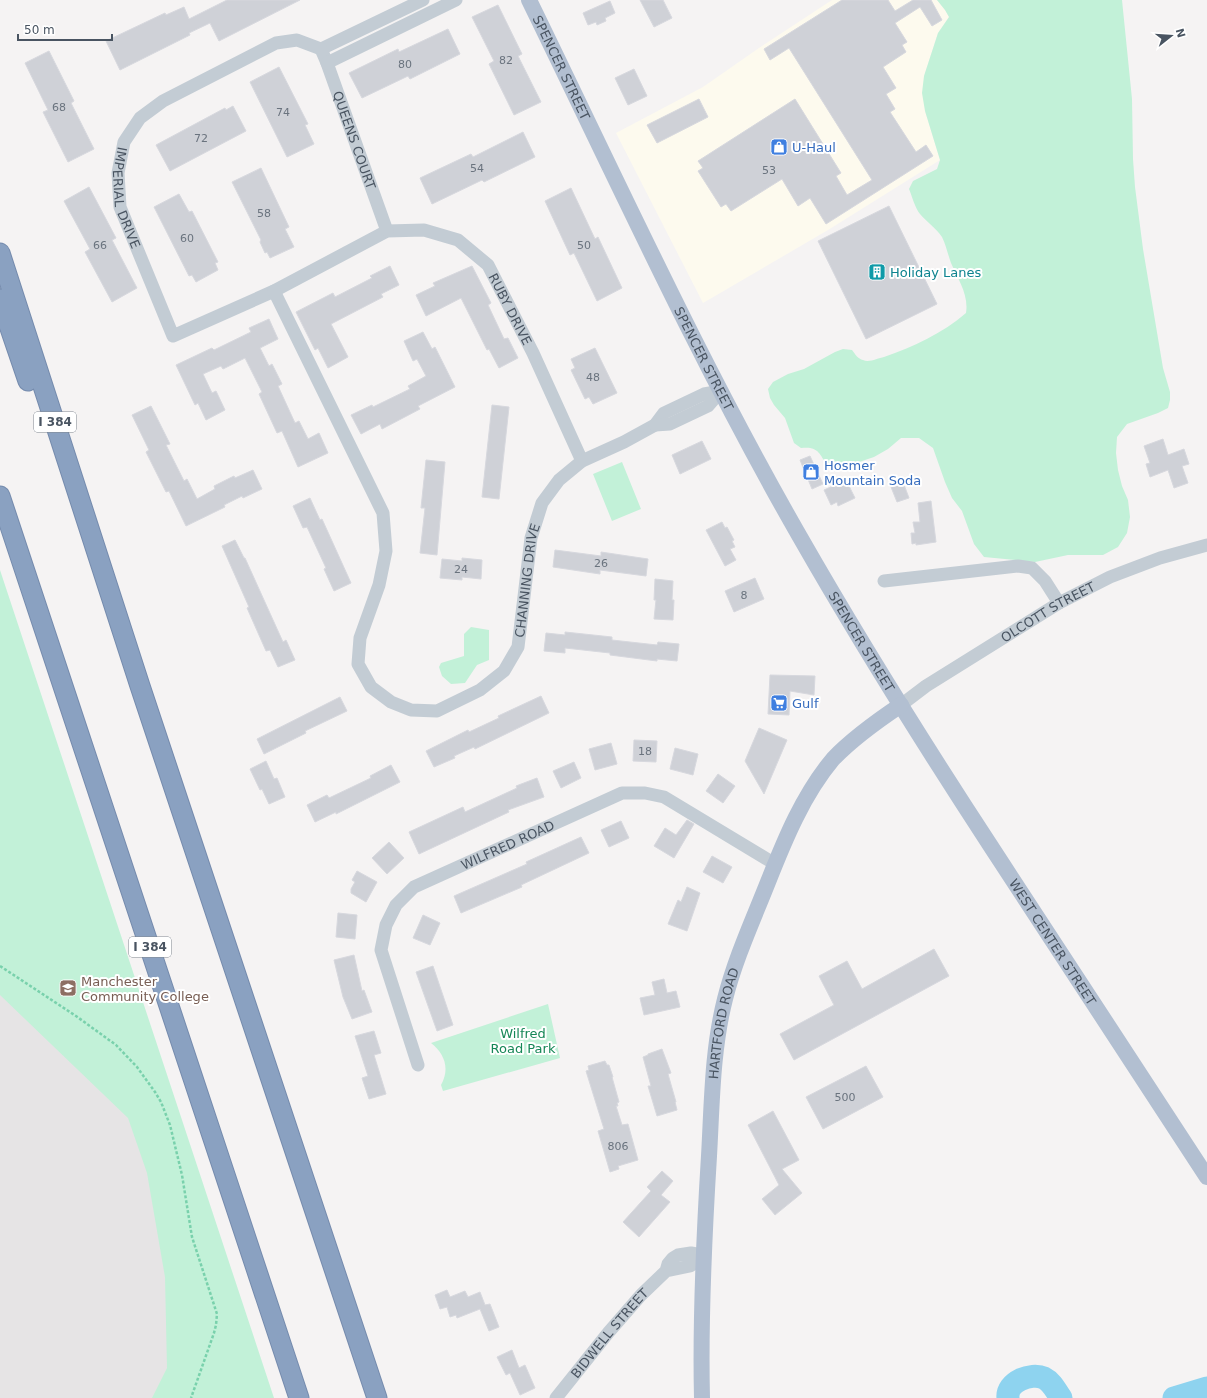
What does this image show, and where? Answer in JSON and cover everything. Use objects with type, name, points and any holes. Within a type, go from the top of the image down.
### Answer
[{"type":"highway","name":"I 384","points":[[0,253],[109,591],[376,1398]]},
{"type":"highway","points":[[0,299],[56,467],[109,591]]},
{"type":"highway","name":"I 384","points":[[0,496],[299,1398]]},
{"type":"main road","name":"SPENCER STREET","points":[[529,0],[721,391],[798,535],[861,643],[901,705]]},
{"type":"main road","name":"HARTFORD ROAD","points":[[702,1398],[701,1356],[703,1258],[714,1067],[725,999],[736,962],[775,864],[795,818],[814,784],[834,758],[868,728],[901,705]]},
{"type":"main road","name":"WEST CENTER STREET","points":[[901,705],[1053,944],[1207,1177]]},
{"type":"street","points":[[321,49],[423,0]]},
{"type":"street","points":[[327,63],[456,0]]},
{"type":"street","name":"IMPERIAL DRIVE","points":[[274,291],[173,336],[120,207],[118,170],[124,142],[140,118],[163,101],[276,43],[297,40],[321,49]]},
{"type":"street","name":"QUEENS COURT","points":[[321,49],[387,231]]},
{"type":"street","name":"RUBY DRIVE","points":[[274,291],[387,231],[424,230],[458,240],[488,265],[533,353],[582,461]]},
{"type":"street","name":"CHANNING DRIVE","points":[[274,291],[383,513],[386,551],[380,585],[360,638],[358,664],[371,687],[391,702],[412,710],[437,710],[480,690],[504,671],[518,647],[530,538],[542,504],[559,480],[582,461],[624,442],[655,425],[664,413],[704,394],[721,391]]},
{"type":"street","name":"OLCOTT STREET","points":[[901,705],[926,686],[1059,603],[1110,578],[1160,558],[1207,545]]},
{"type":"street","points":[[884,581],[1018,566],[1032,568],[1045,581],[1059,603]]},
{"type":"street","name":"WILFRED ROAD","points":[[418,1066],[381,950],[386,925],[396,905],[414,887],[622,793],[645,793],[664,797],[775,864]]},
{"type":"street","name":"BIDWELL STREET","points":[[556,1398],[608,1333],[641,1295],[666,1271],[668,1264],[678,1255],[690,1253],[696,1254],[703,1258]]},
{"type":"path","points":[[0,966],[76,1016],[116,1045],[137,1067],[161,1102],[170,1125],[178,1159],[193,1241],[217,1314],[214,1333],[191,1398]]},
{"type":"shaded area","name":"U-Haul","points":[[832,0],[937,0],[945,10],[949,17],[938,33],[924,76],[925,111],[940,160],[828,230],[703,303],[616,133],[703,87]]},
{"type":"shaded area","name":"Manchester Community College","points":[[0,578],[271,1398],[0,1398]]},
{"type":"green space","points":[[937,0],[1122,0],[1132,99],[1135,187],[1143,249],[1163,368],[1170,392],[1170,400],[1168,408],[1127,424],[1117,437],[1116,453],[1118,470],[1122,486],[1128,500],[1130,517],[1127,533],[1118,547],[1103,555],[1068,555],[1035,562],[984,557],[974,544],[962,511],[952,498],[933,448],[919,438],[901,438],[888,449],[874,457],[859,462],[836,466],[827,465],[815,449],[801,448],[794,443],[785,418],[770,398],[768,389],[773,382],[788,374],[804,369],[835,352],[843,349],[852,350],[861,359],[871,361],[906,349],[927,339],[948,327],[966,313],[967,306],[964,293],[951,263],[945,243],[937,231],[918,211],[909,189],[913,181],[937,169],[940,160],[925,111],[922,93],[924,76],[938,33],[949,17]]},
{"type":"green space","points":[[622,462],[641,509],[612,521],[593,474]]},
{"type":"green space","points":[[0,570],[274,1398],[152,1398],[167,1368],[165,1277],[147,1173],[128,1118],[0,995]]},
{"type":"green space","points":[[471,627],[489,630],[489,660],[477,665],[465,683],[451,684],[442,676],[439,667],[441,663],[464,656],[464,634]]},
{"type":"green space","name":"Wilfred Road Park","points":[[548,1004],[560,1058],[443,1091],[441,1085],[444,1079],[445,1062],[440,1052],[431,1043]]},
{"type":"building","points":[[227,0],[300,0],[219,41],[210,23],[189,33],[190,35],[120,70],[106,41],[165,13],[166,15],[184,7],[189,19]]},
{"type":"building","points":[[640,0],[663,0],[672,18],[654,27]]},
{"type":"building","points":[[842,0],[888,0],[895,11],[913,0],[931,0],[942,20],[932,26],[920,7],[895,23],[907,42],[902,45],[906,52],[883,67],[896,88],[886,94],[895,109],[890,112],[916,152],[926,145],[933,156],[826,224],[810,198],[798,206],[782,179],[731,211],[726,204],[721,207],[698,171],[703,168],[698,161],[795,99],[841,173],[836,176],[847,195],[872,180],[789,48],[770,60],[764,49]]},
{"type":"building","points":[[610,1],[615,13],[605,18],[606,21],[597,25],[596,22],[588,25],[583,13]]},
{"type":"building","points":[[498,5],[522,54],[518,56],[541,102],[514,115],[489,64],[494,61],[472,17]]},
{"type":"building","points":[[448,29],[460,54],[410,79],[408,76],[362,98],[349,73],[398,49],[399,52]]},
{"type":"building","points":[[49,51],[74,101],[71,103],[94,149],[68,162],[43,112],[48,110],[25,63]]},
{"type":"building","points":[[279,67],[308,124],[305,125],[314,144],[287,157],[250,82]]},
{"type":"building","points":[[634,69],[647,96],[628,105],[615,78]]},
{"type":"building","points":[[699,99],[708,117],[657,143],[647,125]]},
{"type":"building","points":[[233,106],[246,131],[170,171],[156,145],[225,108],[226,110]]},
{"type":"building","points":[[523,132],[535,157],[484,182],[482,180],[432,204],[420,178],[471,154],[473,157]]},
{"type":"building","points":[[261,168],[289,227],[285,229],[294,247],[270,258],[267,252],[265,253],[260,242],[261,240],[232,182]]},
{"type":"building","points":[[89,187],[116,238],[112,240],[137,288],[112,302],[85,252],[90,249],[64,201]]},
{"type":"building","points":[[571,188],[595,239],[598,237],[622,288],[597,301],[574,253],[570,255],[545,201]]},
{"type":"building","points":[[179,194],[189,212],[192,211],[218,262],[215,263],[218,270],[196,282],[192,275],[189,276],[154,207]]},
{"type":"building","name":"Holiday Lanes","points":[[889,206],[937,304],[866,339],[818,241]]},
{"type":"building","points":[[390,266],[399,285],[381,294],[383,297],[331,324],[348,357],[328,368],[318,348],[315,350],[296,312],[333,293],[335,297],[372,278],[370,276]]},
{"type":"building","points":[[472,266],[491,303],[488,305],[504,339],[508,338],[518,358],[499,368],[489,349],[487,350],[461,298],[426,316],[416,295],[435,286],[433,283]]},
{"type":"building","points":[[269,319],[278,339],[260,348],[269,366],[272,364],[282,384],[278,386],[295,423],[299,421],[308,439],[319,433],[328,453],[298,467],[282,431],[277,433],[259,394],[262,392],[245,358],[223,369],[221,366],[203,374],[212,393],[216,391],[225,410],[206,420],[198,403],[195,405],[176,365],[212,348],[214,350],[251,332],[249,328]]},
{"type":"building","points":[[423,332],[432,349],[435,347],[455,387],[418,406],[420,409],[382,429],[380,424],[361,434],[351,415],[372,405],[373,407],[410,389],[408,386],[426,376],[417,359],[413,361],[404,341]]},
{"type":"building","points":[[595,348],[617,393],[593,404],[589,397],[585,399],[571,370],[575,368],[571,359]]},
{"type":"building","points":[[492,405],[509,407],[499,499],[482,497]]},
{"type":"building","points":[[151,406],[170,444],[166,445],[184,481],[187,479],[197,499],[215,489],[214,486],[234,476],[235,478],[253,470],[262,489],[243,498],[242,496],[224,505],[225,507],[186,526],[169,491],[166,492],[146,452],[149,450],[132,415]]},
{"type":"building","points":[[1163,439],[1168,455],[1184,449],[1189,464],[1182,466],[1188,483],[1174,488],[1168,470],[1150,477],[1146,464],[1150,463],[1144,446]]},
{"type":"building","points":[[702,441],[711,459],[680,474],[672,455]]},
{"type":"building","name":"Hosmer Mountain Soda","points":[[810,456],[823,484],[812,489],[800,460]]},
{"type":"building","points":[[426,460],[445,462],[437,555],[420,553],[425,508],[421,508]]},
{"type":"building","points":[[846,480],[855,498],[838,506],[837,502],[831,505],[824,490]]},
{"type":"building","points":[[903,482],[909,498],[897,502],[891,487]]},
{"type":"building","points":[[310,498],[320,520],[322,519],[351,583],[334,591],[324,569],[326,568],[307,527],[303,528],[293,506]]},
{"type":"building","points":[[931,501],[936,542],[916,545],[916,543],[912,544],[911,533],[915,533],[913,522],[920,522],[918,503]]},
{"type":"building","points":[[722,522],[725,528],[727,527],[734,540],[732,541],[735,547],[730,549],[736,560],[725,566],[706,530]]},
{"type":"building","points":[[235,540],[245,558],[283,642],[286,640],[295,660],[278,667],[270,650],[266,651],[247,608],[249,607],[222,546]]},
{"type":"building","points":[[555,550],[601,556],[601,552],[648,559],[646,576],[600,570],[600,574],[553,567]]},
{"type":"building","points":[[462,558],[482,560],[481,579],[462,577],[462,580],[440,578],[442,559],[462,561]]},
{"type":"building","points":[[755,578],[764,599],[734,612],[725,591]]},
{"type":"building","points":[[655,579],[673,581],[673,620],[654,619],[656,600],[654,600]]},
{"type":"building","points":[[565,632],[612,637],[612,640],[657,645],[658,642],[679,644],[677,661],[657,659],[657,661],[610,655],[610,653],[565,648],[565,653],[544,651],[546,633],[565,635]]},
{"type":"building","name":"Gulf","points":[[770,675],[815,676],[814,695],[790,691],[789,715],[768,714]]},
{"type":"building","points":[[541,696],[549,713],[475,749],[474,747],[454,756],[455,758],[434,767],[426,751],[468,730],[469,732],[499,718],[498,716]]},
{"type":"building","points":[[340,697],[347,711],[305,731],[306,733],[264,754],[257,739]]},
{"type":"building","points":[[759,728],[787,740],[764,794],[745,761]]},
{"type":"building","points":[[634,740],[657,741],[656,762],[633,761]]},
{"type":"building","points":[[611,743],[617,764],[595,770],[589,749]]},
{"type":"building","points":[[675,748],[698,754],[693,775],[670,769]]},
{"type":"building","points":[[266,761],[274,779],[277,778],[285,797],[269,804],[262,789],[260,790],[250,769]]},
{"type":"building","points":[[574,762],[581,778],[561,788],[553,771]]},
{"type":"building","points":[[391,765],[400,782],[336,814],[336,812],[315,822],[307,805],[327,795],[329,798],[371,778],[370,776]]},
{"type":"building","points":[[718,774],[735,786],[723,803],[706,791]]},
{"type":"building","points":[[537,778],[544,797],[508,810],[509,812],[419,854],[409,832],[463,807],[465,812],[517,788],[516,786]]},
{"type":"building","points":[[687,820],[694,824],[674,858],[654,846],[665,828],[676,835]]},
{"type":"building","points":[[621,821],[629,838],[609,847],[601,830]]},
{"type":"building","points":[[581,837],[589,853],[521,885],[522,887],[461,913],[454,896],[527,864],[526,862]]},
{"type":"building","points":[[389,842],[404,858],[387,874],[372,858]]},
{"type":"building","points":[[712,856],[732,867],[723,883],[703,872]]},
{"type":"building","points":[[357,871],[377,882],[366,902],[351,893],[351,889],[355,882],[352,880]]},
{"type":"building","points":[[687,887],[700,893],[687,931],[668,924],[678,900],[681,902]]},
{"type":"building","points":[[338,913],[357,915],[355,939],[336,937]]},
{"type":"building","points":[[423,915],[440,923],[430,945],[413,938]]},
{"type":"building","points":[[934,949],[949,976],[794,1060],[780,1034],[834,1005],[819,976],[847,961],[862,989]]},
{"type":"building","points":[[354,955],[362,991],[364,990],[372,1012],[352,1019],[343,997],[334,960]]},
{"type":"building","points":[[433,966],[453,1025],[437,1031],[416,972]]},
{"type":"building","points":[[664,979],[667,993],[676,991],[680,1007],[644,1015],[640,998],[655,995],[652,982]]},
{"type":"building","points":[[374,1031],[381,1053],[374,1055],[386,1094],[369,1099],[362,1078],[368,1076],[355,1036]]},
{"type":"building","points":[[662,1049],[671,1073],[668,1074],[677,1110],[657,1116],[648,1086],[651,1086],[643,1057]]},
{"type":"building","points":[[605,1061],[607,1065],[609,1065],[613,1077],[619,1102],[617,1103],[618,1106],[616,1106],[622,1125],[628,1124],[638,1160],[618,1166],[619,1169],[610,1172],[598,1131],[604,1129],[586,1071],[589,1070],[588,1066]]},
{"type":"building","points":[[866,1066],[883,1097],[823,1129],[806,1097]]},
{"type":"building","points":[[773,1111],[799,1160],[782,1169],[802,1193],[775,1215],[762,1199],[779,1185],[748,1125]]},
{"type":"building","points":[[662,1171],[673,1181],[661,1195],[670,1202],[639,1237],[623,1222],[651,1191],[647,1187]]},
{"type":"building","points":[[447,1290],[450,1297],[465,1291],[468,1297],[480,1292],[485,1305],[490,1304],[499,1327],[489,1331],[480,1309],[457,1318],[456,1315],[450,1317],[447,1307],[440,1309],[435,1295]]},
{"type":"building","points":[[512,1350],[519,1368],[525,1365],[535,1388],[520,1395],[510,1373],[506,1375],[497,1357]]},
{"type":"waterway","points":[[1008,1398],[1008,1392],[1015,1383],[1026,1377],[1033,1376],[1039,1376],[1047,1380],[1054,1387],[1061,1398]]},
{"type":"waterway","points":[[1174,1398],[1207,1388]]},
{"type":"place","name":"U-Haul","points":[[779,147]]},
{"type":"place","name":"Holiday Lanes","points":[[877,272]]},
{"type":"place","name":"Hosmer Mountain Soda","points":[[811,472]]},
{"type":"place","name":"Gulf","points":[[779,703]]},
{"type":"place","name":"Manchester Community College","points":[[68,988]]}]
